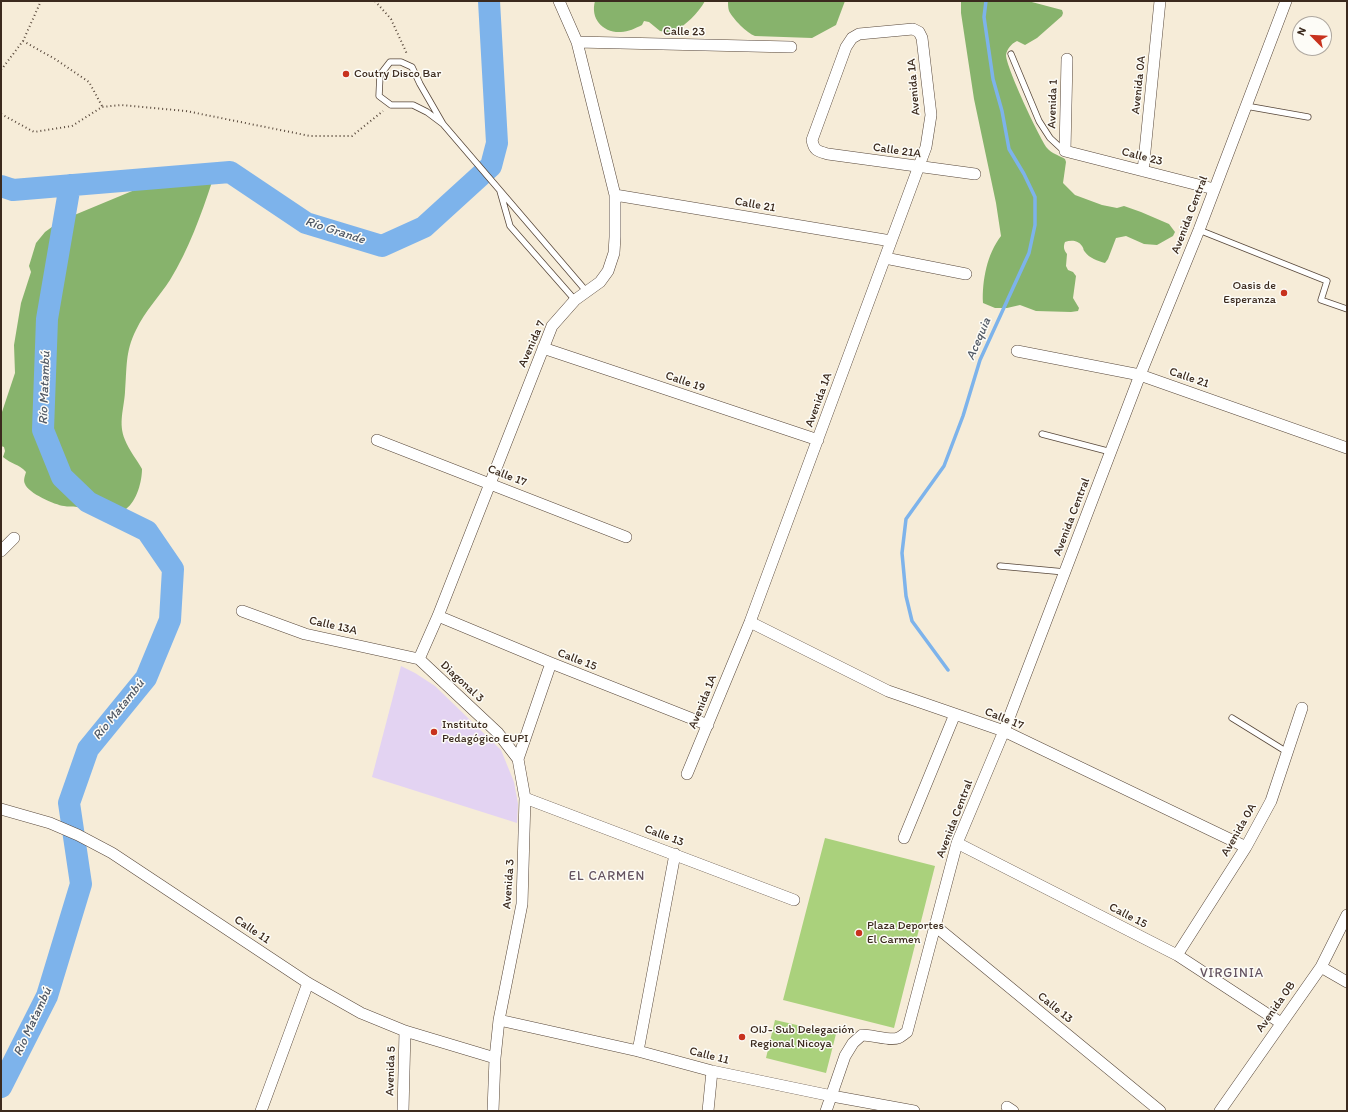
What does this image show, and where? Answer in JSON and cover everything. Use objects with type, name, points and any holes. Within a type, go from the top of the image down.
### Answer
[{"type":"street","name":"Avenida 7","points":[[419,659],[438,616],[552,326],[575,300],[600,282],[608,271],[614,253],[615,195],[577,42],[559,1]]},
{"type":"street","name":"Avenida 0A","points":[[1143,171],[1160,1]]},
{"type":"street","name":"Avenida Central","points":[[832,1096],[845,1056],[853,1043],[862,1035],[892,1039],[899,1038],[906,1032],[956,843],[1004,731],[1110,452],[1214,189],[1286,1]]},
{"type":"street","name":"Avenida 1A","points":[[687,774],[750,622],[926,147],[931,115],[922,38],[919,32],[913,30],[859,34],[852,38],[846,47],[812,140],[813,146],[817,151]]},
{"type":"street","name":"Calle 23","points":[[577,42],[791,47]]},
{"type":"street","name":"Avenida 1","points":[[1064,151],[1067,58]]},
{"type":"street","name":"Calle 21A","points":[[817,151],[828,154],[975,174]]},
{"type":"street","name":"Calle 23","points":[[1064,151],[1214,189]]},
{"type":"street","name":"Calle 21","points":[[615,195],[891,241]]},
{"type":"street","points":[[885,258],[966,274]]},
{"type":"street","name":"Calle 19","points":[[543,348],[818,440]]},
{"type":"street","name":"Calle 21","points":[[1017,351],[1140,375],[1347,448]]},
{"type":"street","name":"Calle 17","points":[[378,440],[626,537]]},
{"type":"street","points":[[1,551],[14,538]]},
{"type":"street","name":"Calle 13A","points":[[242,612],[305,634],[419,659]]},
{"type":"street","name":"Calle 15","points":[[438,616],[551,663],[708,725]]},
{"type":"street","name":"Calle 17","points":[[750,622],[888,691],[1004,731],[1246,847]]},
{"type":"street","name":"Diagonal 3","points":[[419,659],[498,733],[518,759]]},
{"type":"street","name":"Avenida 3","points":[[493,1111],[495,1058],[499,1020],[522,904],[525,798],[518,759],[551,663]]},
{"type":"street","name":"Avenida 0A","points":[[1177,955],[1246,847],[1271,801],[1302,708]]},
{"type":"street","points":[[904,838],[955,714]]},
{"type":"street","name":"Calle 13","points":[[525,798],[794,900]]},
{"type":"street","name":"Calle 11","points":[[1,809],[50,824],[78,835],[112,853],[308,983],[360,1012],[405,1031],[495,1058]]},
{"type":"street","name":"Calle 15","points":[[956,843],[1177,955],[1281,1023]]},
{"type":"street","points":[[638,1051],[675,854]]},
{"type":"street","name":"Avenida 0B","points":[[1220,1111],[1321,967],[1347,915]]},
{"type":"street","name":"Calle 13","points":[[934,925],[1160,1111]]},
{"type":"street","points":[[1321,967],[1347,982]]},
{"type":"street","points":[[261,1111],[308,983]]},
{"type":"street","name":"Calle 11","points":[[499,1020],[638,1051],[712,1071],[832,1096],[914,1111]]},
{"type":"street","name":"Avenida 5","points":[[403,1111],[405,1031]]},
{"type":"street","points":[[708,1111],[712,1071]]},
{"type":"street","points":[[826,1111],[832,1096]]},
{"type":"lane","points":[[1011,54],[1039,121],[1050,138],[1064,151]]},
{"type":"lane","points":[[443,124],[427,112],[413,105],[390,105],[379,96],[380,75],[390,62],[401,62],[412,67],[443,124],[587,292]]},
{"type":"lane","points":[[1246,106],[1308,117]]},
{"type":"lane","points":[[499,189],[510,226],[575,300]]},
{"type":"lane","points":[[1198,230],[1327,281],[1321,300],[1347,310]]},
{"type":"lane","points":[[1042,434],[1110,452]]},
{"type":"lane","points":[[1000,566],[1065,572]]},
{"type":"lane","points":[[1232,718],[1287,752]]},
{"type":"path","points":[[1,70],[24,42],[41,1]]},
{"type":"path","points":[[375,1],[391,19],[412,67]]},
{"type":"path","points":[[24,42],[55,58],[89,82],[102,107]]},
{"type":"path","points":[[1,114],[34,132],[72,126],[102,107],[121,105],[186,111],[310,136],[352,136],[390,105]]},
{"type":"shaded area","name":"Instituto Pedagógico EUPI","points":[[401,666],[435,686],[501,750],[514,782],[518,804],[517,823],[372,777]]},
{"type":"green space","points":[[595,1],[705,1],[691,19],[673,33],[660,31],[649,22],[644,21],[642,25],[632,30],[615,32],[609,30],[599,24],[596,19],[594,14]]},
{"type":"green space","points":[[728,1],[845,1],[836,25],[812,38],[755,36],[744,29],[734,18],[729,11]]},
{"type":"green space","points":[[961,1],[1028,1],[1062,10],[1062,16],[1037,38],[1025,45],[1017,41],[1010,47],[1006,55],[1007,62],[1017,87],[1043,141],[1049,150],[1065,159],[1066,162],[1063,183],[1075,195],[1102,205],[1117,208],[1124,206],[1141,212],[1169,224],[1175,232],[1173,236],[1157,245],[1144,244],[1126,236],[1116,238],[1105,263],[1089,256],[1078,243],[1072,241],[1065,242],[1064,248],[1067,254],[1066,266],[1068,270],[1073,272],[1076,276],[1073,298],[1079,308],[1078,311],[1036,311],[1020,305],[1007,308],[995,308],[983,303],[983,286],[986,268],[992,251],[1001,236],[996,203],[974,99],[961,13]]},
{"type":"green space","points":[[209,180],[212,182],[199,219],[177,268],[140,323],[132,338],[128,353],[122,428],[127,444],[142,469],[140,485],[136,496],[126,509],[118,513],[102,517],[80,508],[60,505],[48,501],[36,495],[27,487],[24,481],[26,472],[21,467],[3,457],[5,451],[4,447],[1,446],[1,415],[15,373],[14,345],[21,303],[31,272],[29,266],[36,243],[45,232],[67,216],[72,216],[137,189],[171,181]]},
{"type":"green space","name":"Plaza Deportes El Carmen","points":[[825,838],[935,866],[894,1028],[783,1000]]},
{"type":"green space","points":[[775,1020],[836,1034],[826,1073],[766,1058]]},
{"type":"waterway","name":"Río Grande","points":[[1,186],[13,190],[230,172],[306,223],[382,246],[424,227],[491,166],[497,143],[489,1]]},
{"type":"waterway","name":"Acequia","points":[[948,670],[912,621],[906,596],[902,553],[906,519],[944,466],[963,416],[980,360],[1029,253],[1035,225],[1035,197],[1024,174],[1009,149],[1002,111],[993,79],[984,17],[986,1]]},
{"type":"waterway","name":"Río Matambú","points":[[1,1087],[47,996],[81,884],[69,803],[88,749],[146,678],[170,620],[173,569],[147,531],[88,502],[62,477],[43,430],[47,319],[70,185]]},
{"type":"place","name":"Coutry Disco Bar","points":[[346,74]]},
{"type":"place","name":"Oasis de Esperanza","points":[[1284,293]]},
{"type":"place","name":"Instituto Pedagógico EUPI","points":[[434,732]]},
{"type":"place","name":"Plaza Deportes El Carmen","points":[[859,933]]},
{"type":"place","name":"OIJ- Sub Delegación Regional Nicoya","points":[[742,1037]]},
{"type":"district","name":"EL CARMEN","points":[[607,877]]},
{"type":"district","name":"VIRGINIA","points":[[1232,974]]}]
